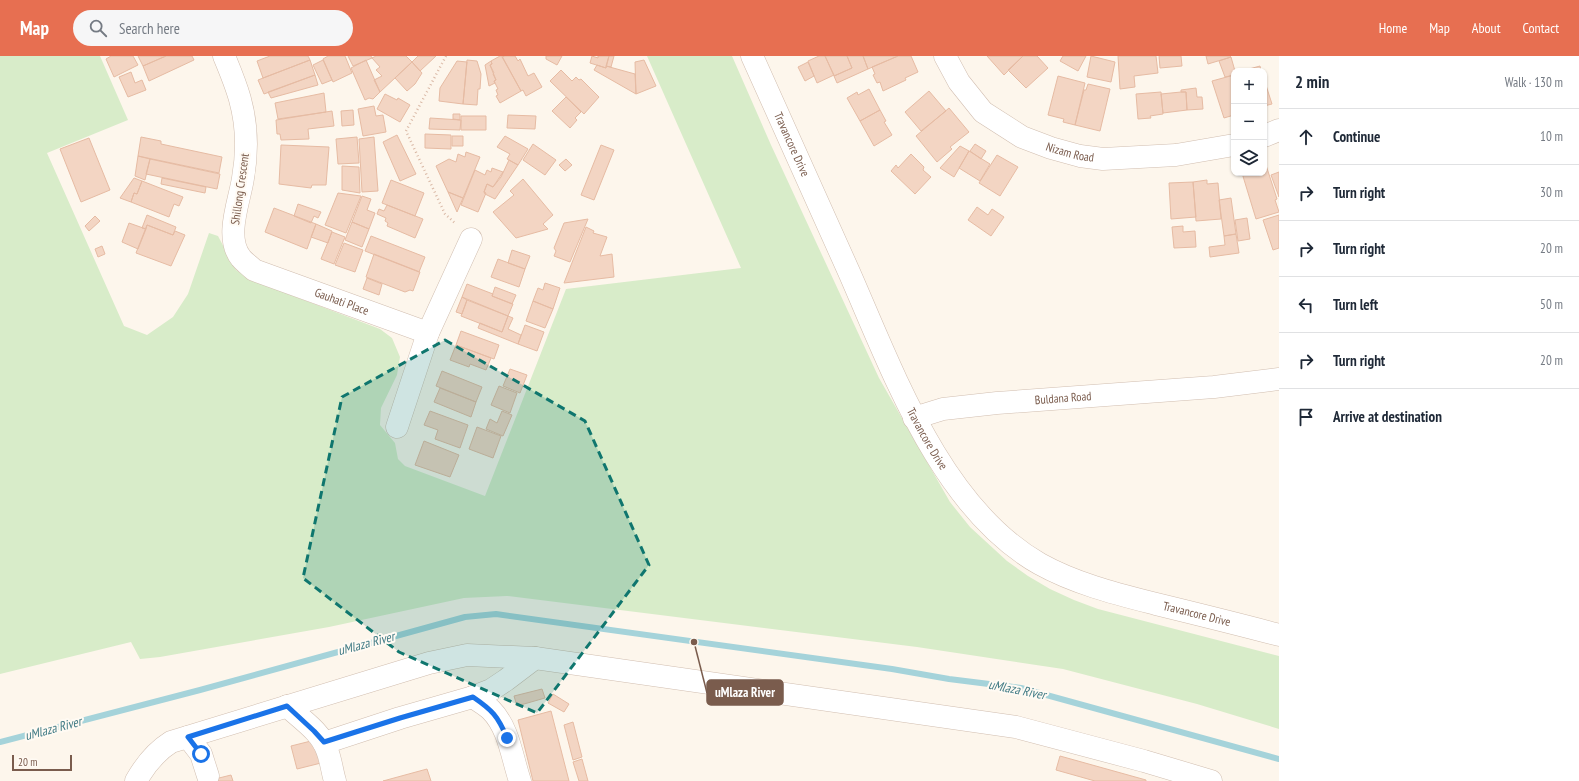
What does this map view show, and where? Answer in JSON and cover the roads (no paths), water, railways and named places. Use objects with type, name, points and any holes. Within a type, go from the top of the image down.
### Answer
[{"type":"street","name":"Shillong Crescent","points":[[224,56],[233,76],[244,112],[246,145],[244,178],[237,201],[234,224],[235,243],[240,257],[254,270]]},
{"type":"street","name":"Travancore Drive","points":[[752,56],[914,418],[955,484],[980,516],[1009,544],[1041,565],[1077,581],[1117,594],[1279,635]]},
{"type":"street","name":"Nizam Road","points":[[944,56],[959,82],[983,112],[1022,137],[1051,148],[1080,156],[1103,159],[1176,155],[1231,146]]},
{"type":"street","points":[[1267,135],[1279,130]]},
{"type":"street","points":[[397,427],[428,333],[471,239]]},
{"type":"street","name":"Gauhati Place","points":[[254,270],[428,333]]},
{"type":"street","name":"Buldana Road","points":[[914,418],[943,409],[998,402],[1214,387],[1279,379]]},
{"type":"street","name":"Buldana Road","points":[[1214,387],[1279,392]]},
{"type":"street","points":[[136,781],[146,764],[162,748],[171,742],[429,663],[467,655],[535,658],[1016,727],[1144,761],[1212,781]]},
{"type":"street","points":[[324,742],[473,697],[491,690],[535,658]]},
{"type":"street","points":[[473,697],[490,710],[500,722],[507,738],[520,781]]},
{"type":"street","points":[[287,706],[324,742],[328,751],[335,781]]},
{"type":"street","points":[[188,737],[201,754],[208,776]]},
{"type":"waterway","name":"uMlaza River","points":[[0,742],[200,690],[465,617],[496,614],[1021,688],[1279,759]]},
{"type":"place","name":"uMlaza River","points":[[694,642]]}]
